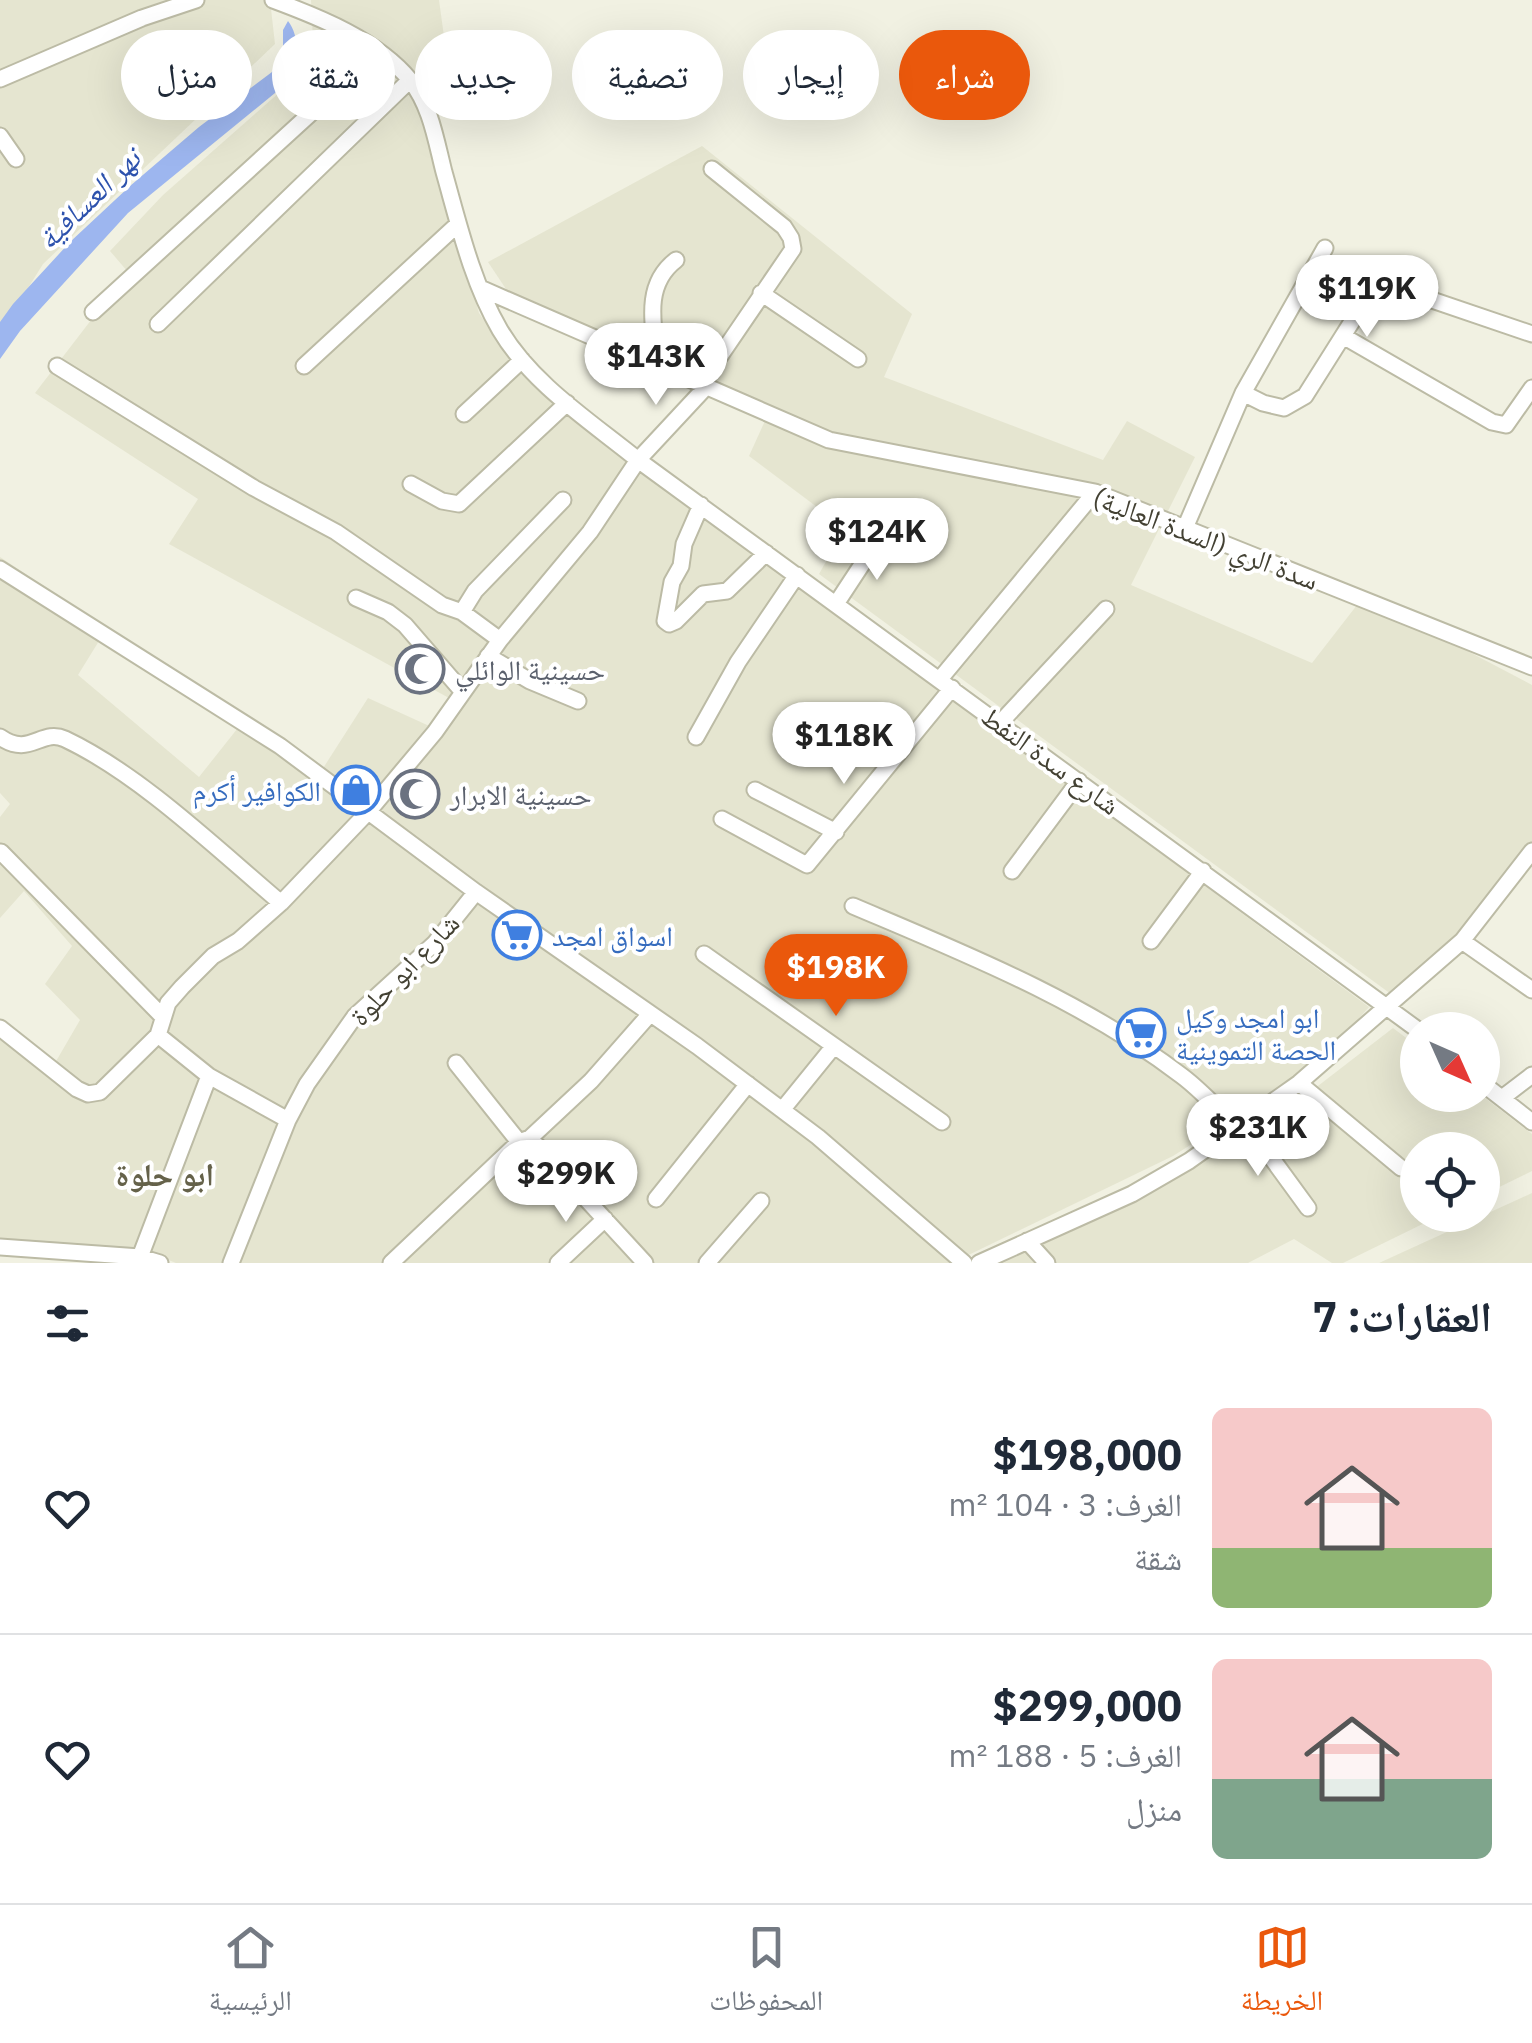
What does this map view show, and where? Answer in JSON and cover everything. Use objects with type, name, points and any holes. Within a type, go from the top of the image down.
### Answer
[{"type":"street","points":[[0,79],[142,18],[196,0]]},
{"type":"street","points":[[272,0],[340,30]]},
{"type":"street","points":[[158,324],[410,80],[395,67]]},
{"type":"street","name":"شارع سدة النفط","points":[[410,80],[430,118],[458,224],[480,288],[501,332],[522,360],[638,460],[1400,1016]]},
{"type":"street","points":[[92,312],[303,120]]},
{"type":"street","points":[[0,136],[16,158]]},
{"type":"street","points":[[0,1028],[88,1094],[100,1092],[158,1035],[168,1003],[203,966],[238,942],[281,903],[368,812],[435,732],[500,640],[590,532],[638,460],[703,386],[793,249],[784,227],[712,169]]},
{"type":"street","points":[[304,366],[458,224]]},
{"type":"street","points":[[1186,528],[1243,393],[1325,248]]},
{"type":"street","points":[[658,366],[653,288],[662,272],[676,260]]},
{"type":"street","points":[[1243,393],[1284,408],[1306,396],[1375,286],[1385,284],[1532,334]]},
{"type":"street","name":"سدة الري (السدة العالية)","points":[[480,288],[829,440],[1095,492],[1532,667]]},
{"type":"street","points":[[761,293],[858,359]]},
{"type":"street","points":[[1343,336],[1492,422],[1506,425],[1532,388]]},
{"type":"street","points":[[464,414],[522,360]]},
{"type":"street","points":[[58,366],[207,460],[336,532],[500,640]]},
{"type":"street","points":[[411,484],[442,501],[459,504],[568,403]]},
{"type":"street","points":[[722,818],[806,865],[836,832],[1095,492]]},
{"type":"street","points":[[462,612],[474,590],[563,500]]},
{"type":"street","points":[[701,506],[684,544],[664,621],[676,622],[703,594],[728,591],[766,553]]},
{"type":"street","points":[[836,604],[880,538]]},
{"type":"street","points":[[0,570],[280,746],[476,892],[748,1084],[964,1263]]},
{"type":"street","points":[[696,737],[738,662],[797,575]]},
{"type":"street","points":[[356,598],[388,612],[405,625],[463,692]]},
{"type":"street","points":[[1000,723],[1106,609]]},
{"type":"street","points":[[488,656],[530,681],[578,701]]},
{"type":"street","points":[[0,737],[16,746],[27,746],[56,736],[117,770],[184,820],[281,903]]},
{"type":"street","points":[[1012,870],[1079,780]]},
{"type":"street","points":[[754,790],[836,832]]},
{"type":"street","points":[[978,1263],[1132,1194],[1242,1126],[1299,1084],[1462,940],[1532,851]]},
{"type":"street","points":[[1,852],[163,1017]]},
{"type":"street","points":[[1151,941],[1202,871]]},
{"type":"street","name":"شارع ابو حلوة","points":[[231,1263],[288,1120],[307,1084],[355,1016],[434,943],[476,892]]},
{"type":"street","points":[[854,906],[968,955],[1130,1039],[1242,1126],[1308,1208]]},
{"type":"street","points":[[1462,940],[1532,990]]},
{"type":"street","points":[[704,954],[942,1122]]},
{"type":"street","points":[[391,1263],[592,1081],[650,1014]]},
{"type":"street","points":[[158,1035],[209,1076],[288,1120]]},
{"type":"street","points":[[782,1110],[834,1046]]},
{"type":"street","points":[[456,1063],[524,1140],[645,1263]]},
{"type":"street","points":[[1532,1075],[1502,1098],[1532,1122]]},
{"type":"street","points":[[140,1257],[209,1076]]},
{"type":"street","points":[[656,1199],[748,1084]]},
{"type":"street","points":[[1299,1084],[1400,1167]]},
{"type":"street","points":[[708,1263],[761,1201]]},
{"type":"street","points":[[558,1263],[605,1219]]},
{"type":"street","points":[[1027,1241],[1047,1263]]},
{"type":"street","points":[[0,1247],[140,1257],[160,1263]]},
{"type":"shaded area","points":[[0,0],[270,0],[272,47],[252,66],[252,30],[121,30],[121,120],[195,120],[43,264],[0,333]]},
{"type":"shaded area","name":"ابو حلوة","points":[[311,0],[439,0],[443,30],[415,30],[415,120],[424,120],[479,313],[514,365],[632,463],[1369,1007],[1321,1062],[1173,1156],[952,1263],[176,1263],[154,1254],[0,1242],[0,1038],[48,1075],[80,1020],[45,984],[72,946],[24,891],[0,918],[0,817],[10,804],[0,793],[0,557],[107,628],[78,675],[199,777],[245,719],[320,773],[368,698],[438,730],[458,703],[169,544],[198,499],[35,393],[128,272],[110,251],[163,195],[272,99],[272,120],[395,120],[395,30],[312,30]]},
{"type":"shaded area","points":[[702,146],[912,314],[884,377],[1103,460],[1127,421],[1195,457],[1131,585],[1312,663],[1357,605],[1435,634],[1532,685],[1532,856],[1399,1000],[819,574],[845,528],[749,456],[769,412],[508,292],[488,262]]},
{"type":"shaded area","points":[[1393,1028],[1400,1033],[1400,1112],[1500,1110],[1532,1134],[1532,1171],[1500,1187],[1500,1132],[1400,1132],[1400,1232],[1406,1232],[1343,1263],[1332,1263],[1294,1239],[1248,1263],[1000,1263],[1085,1223],[1261,1130]]},
{"type":"shaded area","points":[[1532,1193],[1532,1263],[1379,1263],[1447,1232],[1500,1232],[1500,1208]]},
{"type":"water","name":"نهر العسافية","points":[[272,72],[272,95],[252,112],[252,87]]},
{"type":"water","name":"نهر العسافية","points":[[208,120],[242,120],[128,213],[20,331],[0,359],[0,322],[13,304],[70,242]]},
{"type":"place","name":"حسينية الوائلي","points":[[420,669]]},
{"type":"place","name":"الكوافير أكرم","points":[[356,790]]},
{"type":"place","name":"حسينية الابرار","points":[[415,794]]},
{"type":"place","name":"اسواق امجد","points":[[517,935]]},
{"type":"place","name":"ابو امجد وكيل الحصة التموينية","points":[[1141,1033]]},
{"type":"district","name":"ابو حلوة","points":[[165,1174]]}]
